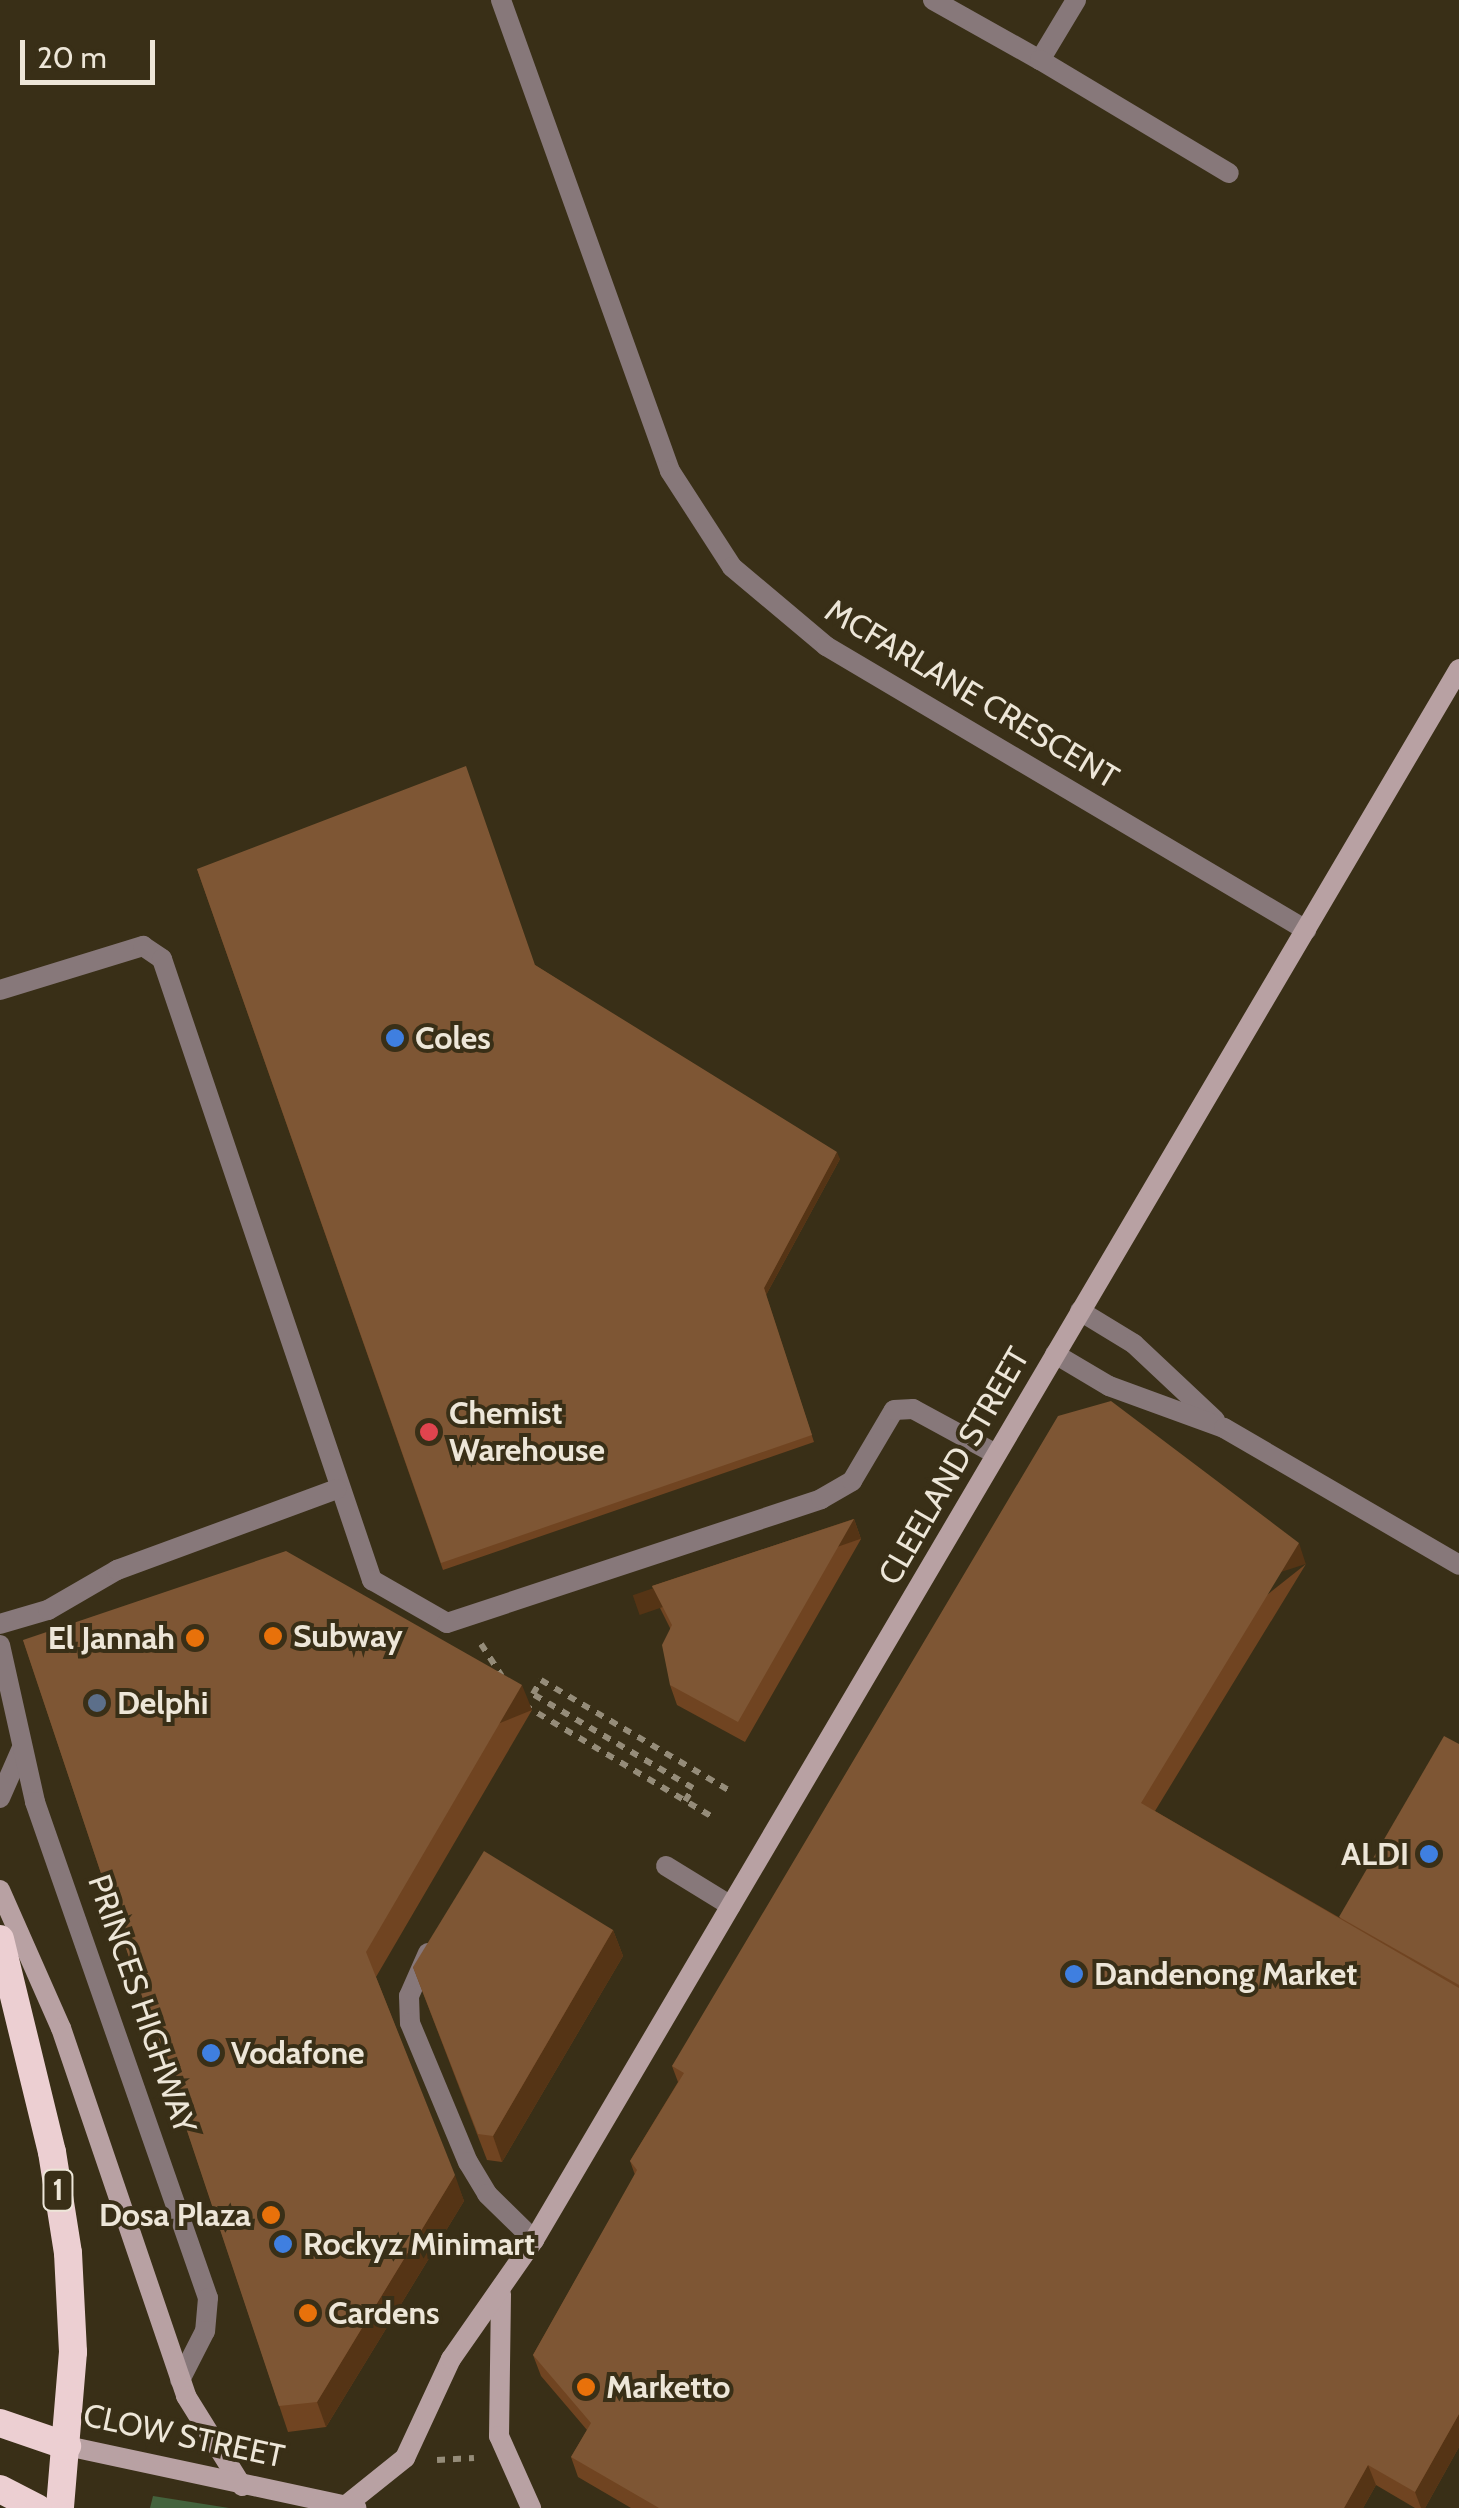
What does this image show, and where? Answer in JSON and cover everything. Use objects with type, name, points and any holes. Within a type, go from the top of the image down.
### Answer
[{"type":"highway","name":"1","points":[[0,1939],[52,2152],[68,2254],[73,2352],[60,2508]]},
{"type":"highway","name":"CLOW STREET","points":[[0,2423],[67,2446]]},
{"type":"highway","points":[[0,2489],[36,2508]]},
{"type":"main road","name":"CLEELAND STREET","points":[[351,2507],[395,2472],[452,2359],[501,2294],[534,2240],[1459,670]]},
{"type":"main road","points":[[0,1890],[60,2028],[180,2380],[204,2432],[242,2486]]},
{"type":"main road","points":[[501,2294],[499,2436],[531,2508]]},
{"type":"main road","name":"CLOW STREET","points":[[67,2446],[351,2507]]},
{"type":"street","name":"MCFARLANE CRESCENT","points":[[501,0],[670,471],[732,566],[826,646],[1306,930]]},
{"type":"street","points":[[933,0],[1229,172]]},
{"type":"street","points":[[1040,60],[1076,0]]},
{"type":"street","points":[[0,990],[142,946],[162,959],[337,1488],[372,1580],[447,1623],[821,1499],[852,1482],[894,1410],[913,1409],[996,1454]]},
{"type":"street","points":[[1080,1311],[1134,1344],[1224,1428]]},
{"type":"street","points":[[1055,1354],[1109,1386],[1224,1428],[1459,1565]]},
{"type":"street","points":[[0,1624],[48,1610],[117,1570],[337,1488]]},
{"type":"street","name":"PRINCES HIGHWAY","points":[[0,1645],[43,1827],[208,2298],[205,2330],[180,2380]]},
{"type":"street","points":[[0,1798],[22,1748]]},
{"type":"street","points":[[666,1866],[731,1906]]},
{"type":"street","points":[[438,1937],[417,1970],[410,2023],[468,2162],[487,2194],[534,2240]]},
{"type":"path","points":[[464,1618],[510,1688]]},
{"type":"path","points":[[685,1801],[692,1788],[533,1694],[542,1680],[730,1791]]},
{"type":"path","points":[[520,1702],[714,1818]]},
{"type":"path","points":[[430,2460],[474,2458]]},
{"type":"green space","points":[[153,2496],[229,2508],[150,2508]]},
{"type":"building","points":[[466,766],[535,965],[837,1152],[764,1288],[812,1435],[441,1563],[197,869]]},
{"type":"building","name":"Dandenong Market","points":[[1111,1401],[1299,1543],[1141,1803],[1459,1988],[1459,2414],[1415,2492],[1368,2465],[1344,2508],[659,2508],[571,2457],[591,2423],[533,2355],[637,2170],[630,2161],[684,2073],[672,2066],[1058,1416]]},
{"type":"building","points":[[854,1519],[738,1722],[670,1685],[662,1645],[672,1625],[652,1586]]},
{"type":"building","points":[[286,1551],[522,1685],[366,1952],[455,2175],[317,2402],[279,2406],[23,1640]]},
{"type":"building","name":"ALDI","points":[[1444,1736],[1459,1744],[1459,1985],[1339,1917]]},
{"type":"building","points":[[484,1851],[613,1930],[493,2136],[478,2134],[413,1967]]},
{"type":"place","name":"Coles","points":[[395,1038]]},
{"type":"place","name":"Chemist Warehouse","points":[[429,1432]]},
{"type":"place","name":"Subway","points":[[273,1636]]},
{"type":"place","name":"El Jannah","points":[[195,1638]]},
{"type":"place","name":"Delphi","points":[[97,1703]]},
{"type":"place","name":"ALDI","points":[[1429,1854]]},
{"type":"place","name":"Dandenong Market","points":[[1074,1974]]},
{"type":"place","name":"Vodafone","points":[[211,2053]]},
{"type":"place","name":"Dosa Plaza","points":[[271,2215]]},
{"type":"place","name":"Rockyz Minimart","points":[[283,2244]]},
{"type":"place","name":"Cardens","points":[[308,2313]]},
{"type":"place","name":"Marketto","points":[[586,2387]]}]
